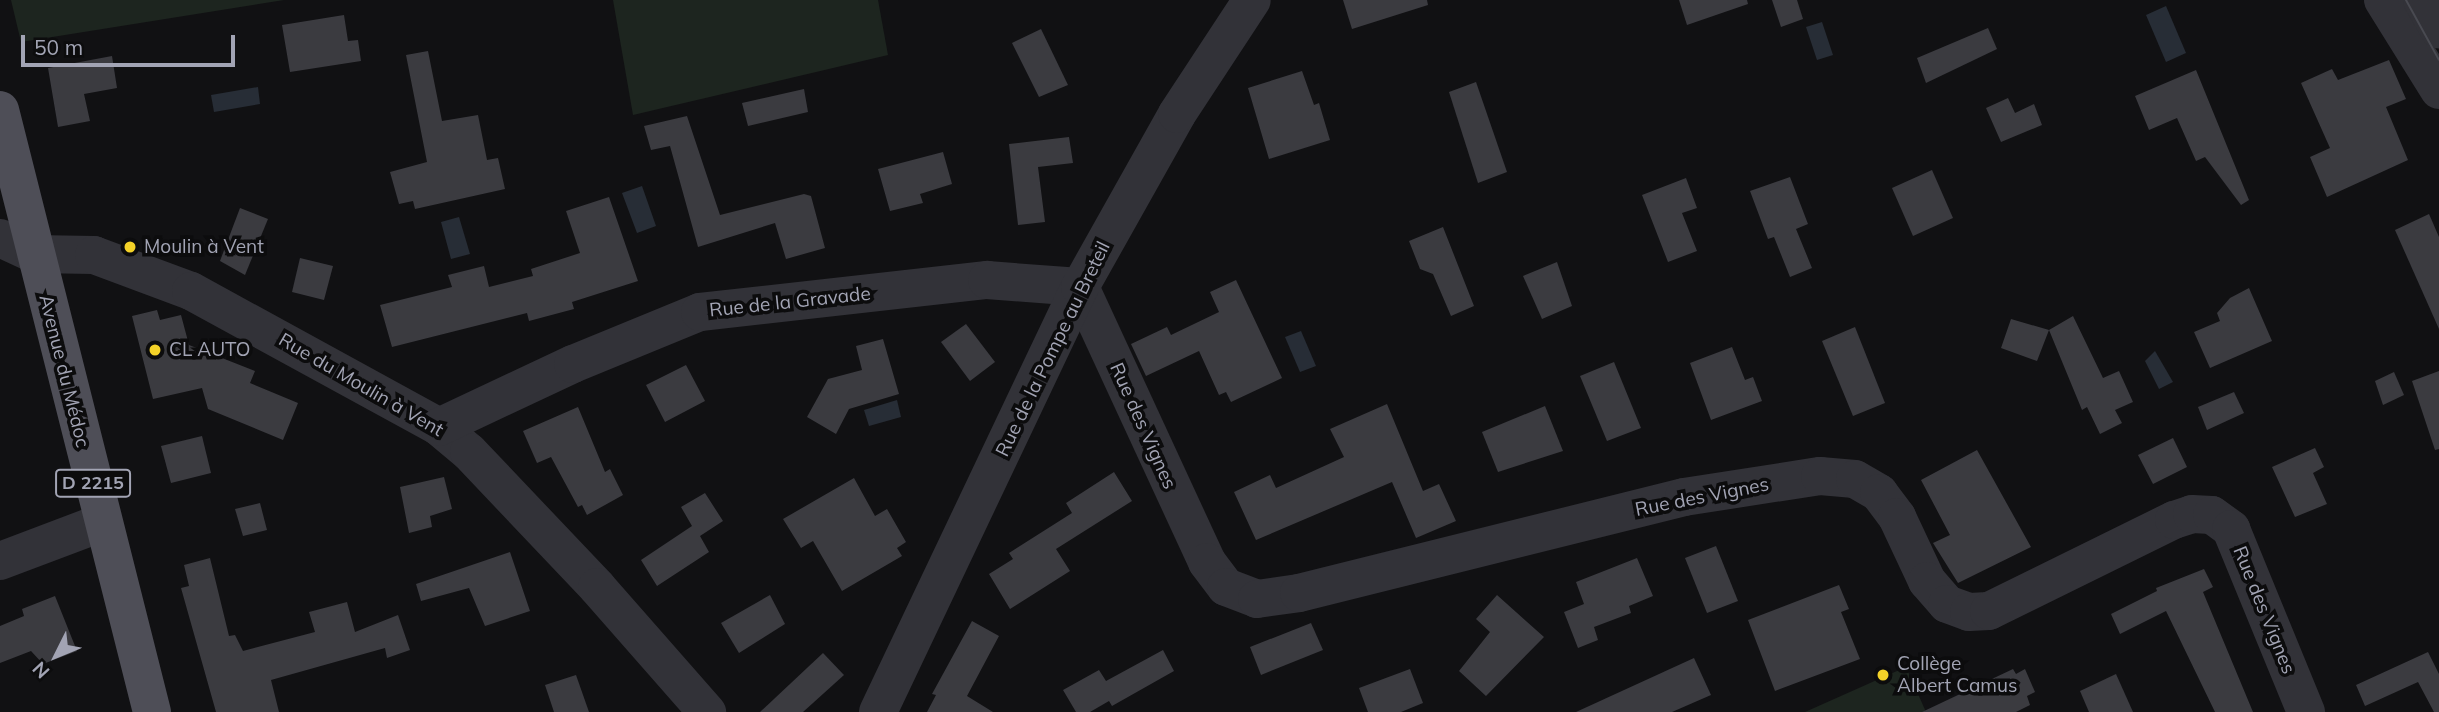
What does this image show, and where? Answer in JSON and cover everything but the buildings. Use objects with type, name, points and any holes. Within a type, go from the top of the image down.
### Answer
[{"type":"main road","name":"Avenue du Médoc","points":[[0,110],[34,254],[152,712]]},
{"type":"street","name":"Rue de la Pompe au Breteil","points":[[877,712],[1080,287],[1177,114],[1252,0]]},
{"type":"street","points":[[2383,0],[2439,90]]},
{"type":"street","points":[[2422,0],[2439,30]]},
{"type":"street","name":"Rue du Moulin à Vent","points":[[0,238],[34,254],[94,255],[191,291],[439,428],[469,452],[597,587],[707,712]]},
{"type":"street","name":"Rue de la Gravade","points":[[439,428],[573,364],[700,312],[987,280],[1080,287]]},
{"type":"street","name":"Rue des Vignes","points":[[1080,287],[1207,562],[1226,587],[1257,599],[1299,593],[1684,496],[1821,476],[1855,479],[1879,493],[1897,517],[1927,581],[1947,604],[1989,611],[2174,520],[2192,513],[2212,515],[2231,529],[2306,712]]},
{"type":"street","points":[[0,561],[103,522]]},
{"type":"shaded area","points":[[11,0],[284,0],[21,42]]},
{"type":"shaded area","points":[[613,0],[878,0],[888,55],[633,115]]},
{"type":"shaded area","points":[[2166,6],[2186,53],[2166,62],[2146,15]]},
{"type":"shaded area","points":[[1822,22],[1833,55],[1817,60],[1806,27]]},
{"type":"shaded area","points":[[258,87],[260,104],[214,112],[211,95]]},
{"type":"shaded area","points":[[642,186],[656,226],[637,233],[622,193]]},
{"type":"shaded area","points":[[459,217],[470,254],[451,259],[441,222]]},
{"type":"shaded area","points":[[1301,331],[1316,366],[1300,372],[1285,337]]},
{"type":"shaded area","points":[[2155,351],[2173,382],[2159,389],[2145,361]]},
{"type":"shaded area","points":[[897,400],[901,417],[869,426],[864,410]]},
{"type":"shaded area","points":[[1906,667],[1926,712],[1805,712]]},
{"type":"tram line","points":[[2406,0],[2439,60]]},
{"type":"place","name":"Moulin à Vent","points":[[130,247]]},
{"type":"place","name":"CL AUTO","points":[[155,350]]},
{"type":"place","name":"Collège Albert Camus","points":[[1883,675]]}]
